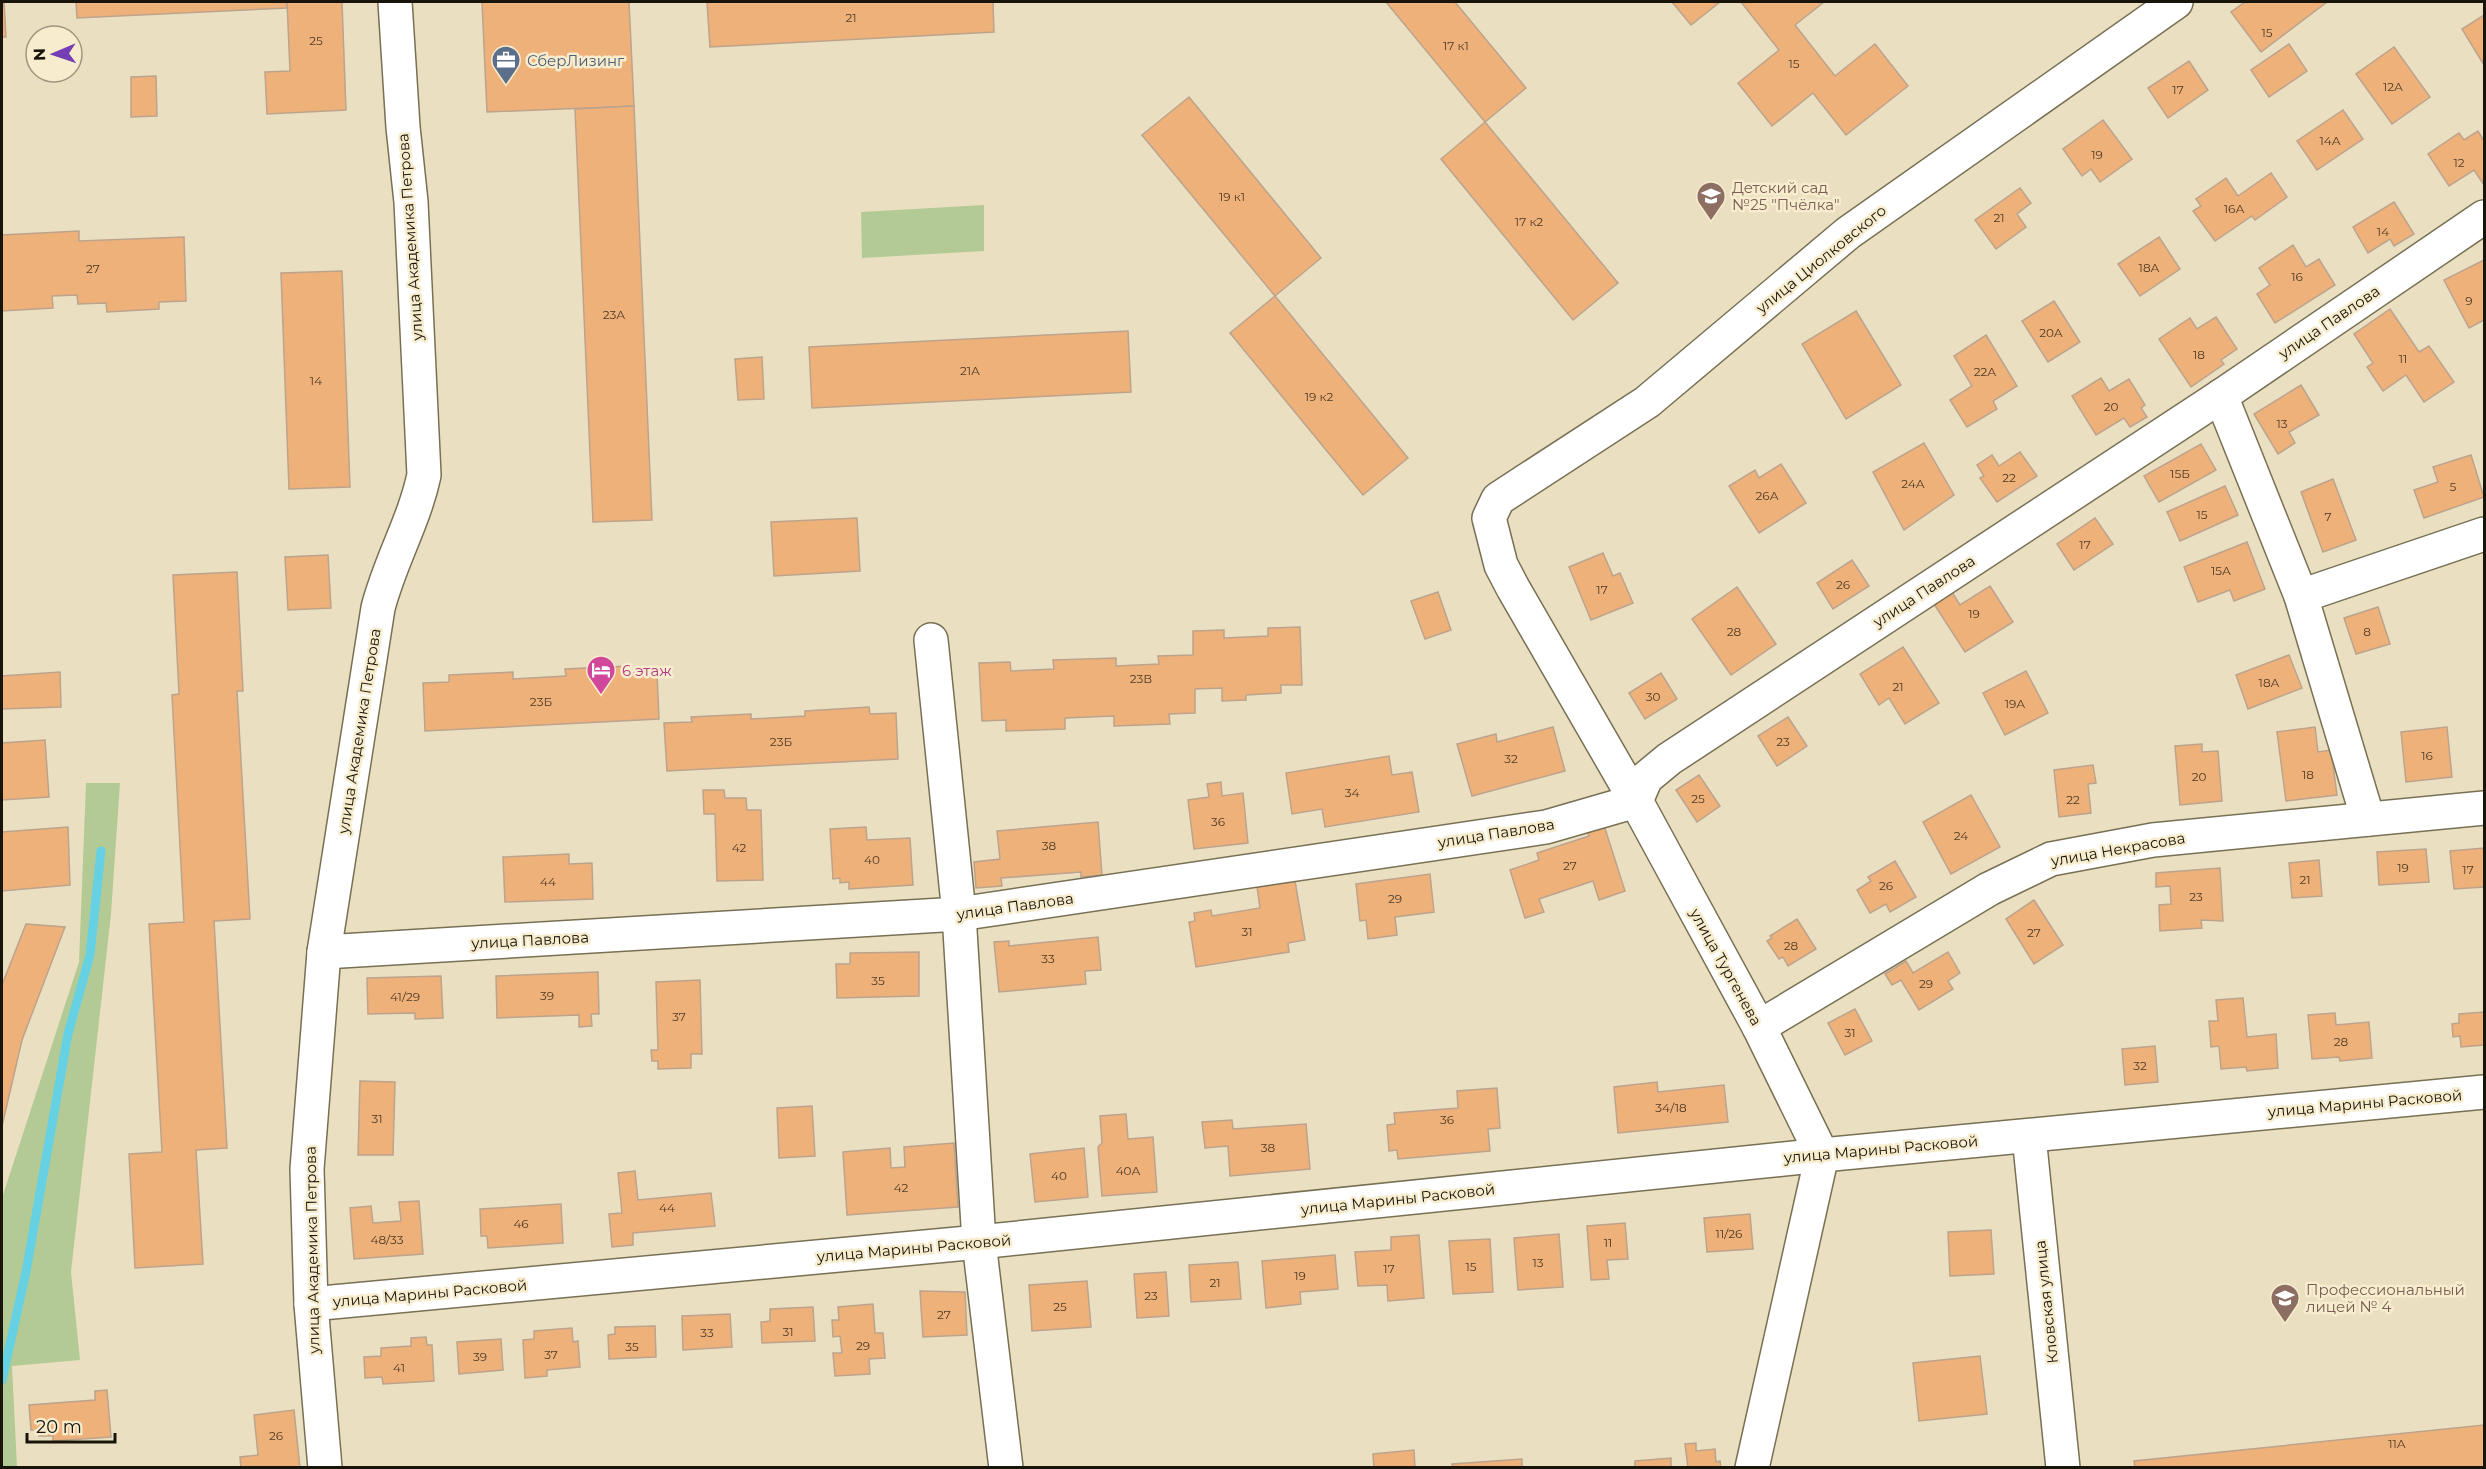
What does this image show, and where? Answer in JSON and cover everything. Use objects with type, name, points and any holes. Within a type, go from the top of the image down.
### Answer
[{"type":"street","name":"улица Академика Петрова","points":[[325,1467],[310,1304],[307,1169],[324,952],[378,608],[386,577],[417,509],[424,475],[411,202],[403,127],[395,2]]},
{"type":"street","name":"улица Циолковского","points":[[1498,499],[1647,402],[1848,233],[2176,2]]},
{"type":"street","name":"улица Павлова","points":[[324,952],[959,914],[1546,827],[1636,801],[1646,778],[1669,759],[2221,396],[2484,217]]},
{"type":"street","points":[[2221,396],[2301,596],[2368,819]]},
{"type":"street","name":"улица Тургенева","points":[[1498,499],[1488,518],[1501,565],[1636,801],[1759,1026],[1822,1155]]},
{"type":"street","points":[[2301,596],[2484,534]]},
{"type":"street","points":[[931,640],[959,914],[979,1242],[1006,1467]]},
{"type":"street","name":"улица Некрасова","points":[[1759,1026],[1989,889],[2051,859],[2153,840],[2484,808]]},
{"type":"street","name":"улица Марины Расковой","points":[[310,1304],[979,1242],[1822,1155],[2484,1092]]},
{"type":"street","name":"Кловская улица","points":[[2029,1136],[2063,1467]]},
{"type":"street","points":[[1752,1467],[1822,1155]]},
{"type":"green space","points":[[984,205],[984,251],[862,258],[861,212]]},
{"type":"green space","points":[[86,783],[120,783],[111,914],[71,1272],[80,1360],[12,1366],[17,1467],[2,1467],[2,1198],[79,962]]},
{"type":"building","points":[[2,2],[4,2],[6,37],[2,37]]},
{"type":"building","points":[[76,2],[287,2],[287,8],[77,18]]},
{"type":"building","points":[[287,2],[342,2],[346,110],[267,114],[265,72],[290,71]]},
{"type":"building","points":[[482,2],[629,2],[634,106],[487,112]]},
{"type":"building","points":[[707,2],[993,2],[994,32],[710,47]]},
{"type":"building","points":[[1386,2],[1455,2],[1526,88],[1485,122]]},
{"type":"building","points":[[1672,2],[1720,2],[1691,25]]},
{"type":"building","points":[[1741,2],[1824,2],[1795,25],[1835,76],[1875,44],[1908,86],[1846,135],[1813,93],[1772,126],[1738,83],[1779,50]]},
{"type":"building","points":[[2245,2],[2327,2],[2261,52],[2231,12]]},
{"type":"building","points":[[2484,15],[2484,65],[2462,29]]},
{"type":"building","points":[[2289,44],[2307,71],[2269,97],[2251,70]]},
{"type":"building","points":[[2394,47],[2430,97],[2392,124],[2356,74]]},
{"type":"building","points":[[2189,61],[2208,90],[2168,118],[2148,88]]},
{"type":"building","points":[[156,76],[157,116],[131,117],[131,77]]},
{"type":"building","points":[[1189,97],[1321,258],[1275,296],[1142,135]]},
{"type":"building","points":[[634,106],[652,520],[593,522],[575,109]]},
{"type":"building","points":[[2343,110],[2363,139],[2317,170],[2297,141]]},
{"type":"building","points":[[2103,120],[2132,159],[2100,182],[2091,169],[2082,176],[2063,149]]},
{"type":"building","points":[[1485,122],[1618,283],[1573,320],[1441,159]]},
{"type":"building","points":[[2478,131],[2484,141],[2484,185],[2474,170],[2449,186],[2428,154],[2459,133],[2464,140]]},
{"type":"building","points":[[2271,173],[2287,197],[2255,220],[2252,216],[2215,241],[2193,211],[2201,206],[2196,199],[2226,178],[2238,196]]},
{"type":"building","points":[[2020,188],[2031,203],[2017,214],[2026,227],[1996,249],[1975,220]]},
{"type":"building","points":[[2394,202],[2414,234],[2394,246],[2390,239],[2368,253],[2353,227]]},
{"type":"building","points":[[79,231],[79,241],[184,237],[186,301],[159,302],[159,309],[107,312],[106,303],[78,304],[77,295],[52,296],[53,308],[2,311],[2,235]]},
{"type":"building","points":[[2159,237],[2180,269],[2140,296],[2118,264]]},
{"type":"building","points":[[2293,245],[2306,267],[2319,259],[2335,285],[2275,323],[2257,294],[2270,285],[2259,268]]},
{"type":"building","points":[[2484,260],[2484,320],[2469,328],[2444,280]]},
{"type":"building","points":[[342,271],[350,487],[289,489],[281,273]]},
{"type":"building","points":[[1275,296],[1408,458],[1363,495],[1230,333]]},
{"type":"building","points":[[2054,301],[2080,342],[2048,362],[2022,321]]},
{"type":"building","points":[[2390,309],[2419,352],[2429,346],[2454,382],[2424,402],[2406,375],[2383,391],[2367,367],[2373,363],[2354,334]]},
{"type":"building","points":[[1856,311],[1901,385],[1846,419],[1802,344]]},
{"type":"building","points":[[2216,317],[2237,349],[2221,360],[2224,364],[2191,387],[2159,339],[2190,318],[2197,329]]},
{"type":"building","points":[[1128,331],[1131,392],[812,408],[809,347]]},
{"type":"building","points":[[1986,335],[2017,386],[1993,401],[1997,409],[1967,427],[1950,400],[1972,386],[1954,356]]},
{"type":"building","points":[[762,357],[764,399],[738,400],[735,359]]},
{"type":"building","points":[[2101,378],[2109,391],[2129,379],[2145,405],[2141,408],[2147,417],[2130,427],[2124,418],[2096,435],[2072,396]]},
{"type":"building","points":[[2301,385],[2319,415],[2289,432],[2295,443],[2278,454],[2254,414]]},
{"type":"building","points":[[1924,443],[1954,495],[1904,530],[1873,472]]},
{"type":"building","points":[[2201,444],[2216,470],[2159,502],[2144,476]]},
{"type":"building","points":[[2020,452],[2037,476],[1997,502],[1980,478],[1984,476],[1977,465],[1992,455],[1999,466]]},
{"type":"building","points":[[2471,455],[2484,497],[2424,518],[2414,490],[2438,482],[2433,467]]},
{"type":"building","points":[[1781,464],[1806,503],[1759,533],[1729,486],[1755,470],[1759,478]]},
{"type":"building","points":[[2333,479],[2356,540],[2323,552],[2301,492]]},
{"type":"building","points":[[2225,486],[2238,515],[2180,541],[2167,512]]},
{"type":"building","points":[[857,518],[860,571],[774,576],[771,522]]},
{"type":"building","points":[[2095,518],[2113,544],[2074,570],[2057,544]]},
{"type":"building","points":[[2247,542],[2265,589],[2234,601],[2230,590],[2198,602],[2184,567]]},
{"type":"building","points":[[1603,553],[1613,576],[1620,573],[1633,603],[1591,620],[1569,567]]},
{"type":"building","points":[[328,555],[331,608],[288,610],[285,557]]},
{"type":"building","points":[[1852,560],[1869,586],[1833,609],[1817,583]]},
{"type":"building","points":[[237,572],[243,691],[237,691],[250,919],[214,921],[227,1148],[196,1150],[203,1264],[135,1268],[129,1154],[162,1152],[149,924],[184,922],[172,695],[179,694],[173,575]]},
{"type":"building","points":[[1990,586],[2013,622],[1965,652],[1934,604],[1952,592],[1960,605]]},
{"type":"building","points":[[1737,587],[1776,644],[1731,675],[1692,619]]},
{"type":"building","points":[[1438,592],[1451,630],[1425,639],[1411,601]]},
{"type":"building","points":[[2378,607],[2390,644],[2356,654],[2344,618]]},
{"type":"building","points":[[1300,627],[1302,685],[1281,685],[1281,693],[1246,695],[1246,700],[1222,701],[1222,688],[1195,689],[1195,713],[1169,714],[1170,724],[1114,726],[1114,716],[1065,718],[1065,729],[1006,731],[1006,720],[982,721],[979,663],[1010,662],[1011,671],[1054,669],[1053,660],[1116,658],[1116,666],[1159,664],[1158,656],[1193,655],[1193,631],[1224,630],[1224,638],[1268,636],[1268,628]]},
{"type":"building","points":[[1903,647],[1939,703],[1905,724],[1889,698],[1879,705],[1860,674]]},
{"type":"building","points":[[2289,655],[2302,688],[2248,709],[2236,675]]},
{"type":"building","points":[[629,666],[629,673],[657,672],[659,719],[425,731],[423,683],[449,682],[449,675],[513,672],[513,679],[566,676],[565,669]]},
{"type":"building","points":[[2026,671],[2048,713],[2005,735],[1983,693]]},
{"type":"building","points":[[60,672],[61,707],[2,709],[2,676]]},
{"type":"building","points":[[1661,673],[1677,699],[1645,719],[1629,693]]},
{"type":"building","points":[[869,707],[870,714],[896,713],[898,759],[667,771],[664,723],[692,722],[691,717],[751,714],[751,719],[805,716],[805,711]]},
{"type":"building","points":[[1788,717],[1807,746],[1777,766],[1758,736]]},
{"type":"building","points":[[1553,727],[1565,771],[1472,796],[1457,744],[1496,734],[1497,742]]},
{"type":"building","points":[[2315,727],[2318,752],[2331,750],[2337,795],[2286,801],[2277,732]]},
{"type":"building","points":[[2447,727],[2452,777],[2406,782],[2401,732]]},
{"type":"building","points":[[45,740],[49,797],[2,800],[2,743]]},
{"type":"building","points":[[2202,744],[2202,752],[2218,751],[2222,801],[2180,805],[2175,746]]},
{"type":"building","points":[[1389,756],[1392,775],[1412,772],[1419,812],[1325,827],[1322,809],[1292,814],[1286,773]]},
{"type":"building","points":[[2093,765],[2096,783],[2088,784],[2091,813],[2059,817],[2054,770]]},
{"type":"building","points":[[1699,775],[1720,806],[1697,822],[1676,790]]},
{"type":"building","points":[[1221,782],[1222,796],[1243,793],[1248,843],[1194,849],[1188,800],[1209,797],[1207,784]]},
{"type":"building","points":[[703,790],[724,790],[725,798],[746,798],[747,810],[761,810],[763,880],[717,881],[715,814],[704,814]]},
{"type":"building","points":[[1971,795],[2000,847],[1951,874],[1923,822]]},
{"type":"building","points":[[1602,819],[1625,891],[1599,900],[1593,881],[1539,899],[1544,912],[1525,918],[1510,870],[1539,860],[1537,853],[1589,836],[1585,825]]},
{"type":"building","points":[[1098,822],[1102,875],[1081,877],[1081,872],[1001,878],[1002,886],[976,888],[974,862],[1000,859],[997,831]]},
{"type":"building","points":[[68,827],[70,885],[2,891],[2,832]]},
{"type":"building","points":[[866,827],[867,840],[910,838],[913,885],[849,889],[849,882],[840,883],[840,878],[833,879],[830,829]]},
{"type":"building","points":[[2484,848],[2484,887],[2454,889],[2450,851]]},
{"type":"building","points":[[2426,849],[2429,882],[2379,885],[2377,852]]},
{"type":"building","points":[[569,854],[569,864],[592,863],[593,899],[505,902],[503,857]]},
{"type":"building","points":[[2319,860],[2322,896],[2292,898],[2289,863]]},
{"type":"building","points":[[1895,861],[1916,897],[1890,912],[1886,904],[1870,913],[1857,890],[1871,881],[1868,877]]},
{"type":"building","points":[[2220,868],[2223,921],[2201,920],[2202,928],[2160,931],[2159,905],[2171,904],[2170,886],[2156,887],[2156,873]]},
{"type":"building","points":[[1430,874],[1434,912],[1395,917],[1397,935],[1368,939],[1366,920],[1360,921],[1356,884]]},
{"type":"building","points":[[1295,881],[1305,940],[1288,943],[1289,952],[1196,967],[1189,922],[1195,921],[1194,913],[1211,910],[1212,916],[1260,908],[1257,887]]},
{"type":"building","points":[[2034,900],[2063,945],[2034,964],[2006,919]]},
{"type":"building","points":[[1797,919],[1816,949],[1788,966],[1783,957],[1779,959],[1767,941],[1772,938],[1770,936]]},
{"type":"building","points":[[26,924],[65,927],[22,1040],[2,1126],[2,985]]},
{"type":"building","points":[[1098,937],[1101,970],[1085,971],[1086,984],[999,992],[994,942],[1009,941],[1009,946]]},
{"type":"building","points":[[919,952],[919,996],[837,998],[836,964],[850,964],[850,953]]},
{"type":"building","points":[[1948,952],[1960,973],[1948,981],[1953,989],[1919,1010],[1901,980],[1892,985],[1885,974],[1906,961],[1913,973]]},
{"type":"building","points":[[598,972],[599,1014],[591,1014],[592,1026],[579,1027],[579,1015],[497,1018],[496,976]]},
{"type":"building","points":[[441,976],[443,1018],[415,1019],[415,1013],[368,1014],[367,978]]},
{"type":"building","points":[[700,980],[702,1054],[691,1054],[691,1068],[658,1069],[658,1061],[652,1061],[651,1050],[658,1050],[656,982]]},
{"type":"building","points":[[2243,998],[2247,1037],[2276,1034],[2278,1068],[2247,1071],[2246,1067],[2221,1069],[2219,1046],[2211,1047],[2209,1021],[2218,1021],[2216,1000]]},
{"type":"building","points":[[1855,1009],[1872,1041],[1845,1055],[1828,1023]]},
{"type":"building","points":[[2484,1012],[2484,1045],[2461,1047],[2460,1036],[2453,1037],[2452,1024],[2459,1023],[2459,1014]]},
{"type":"building","points":[[2335,1013],[2336,1025],[2369,1022],[2372,1058],[2340,1061],[2339,1057],[2312,1059],[2308,1015]]},
{"type":"building","points":[[2155,1046],[2158,1082],[2125,1085],[2122,1049]]},
{"type":"building","points":[[360,1081],[395,1082],[393,1155],[358,1155]]},
{"type":"building","points":[[1657,1082],[1658,1092],[1724,1085],[1728,1122],[1618,1133],[1614,1087]]},
{"type":"building","points":[[1497,1088],[1500,1128],[1488,1129],[1490,1151],[1398,1159],[1397,1150],[1389,1151],[1387,1125],[1395,1124],[1394,1113],[1458,1108],[1457,1091]]},
{"type":"building","points":[[812,1106],[815,1156],[779,1158],[777,1108]]},
{"type":"building","points":[[1126,1114],[1128,1139],[1153,1137],[1157,1192],[1102,1196],[1098,1147],[1102,1143],[1100,1116]]},
{"type":"building","points":[[1232,1120],[1233,1129],[1306,1124],[1310,1169],[1230,1176],[1228,1146],[1205,1148],[1202,1122]]},
{"type":"building","points":[[954,1143],[958,1207],[847,1215],[843,1152],[890,1148],[891,1168],[905,1167],[904,1147]]},
{"type":"building","points":[[1084,1148],[1088,1197],[1035,1202],[1030,1154]]},
{"type":"building","points":[[635,1171],[638,1200],[711,1193],[715,1226],[633,1233],[633,1245],[612,1247],[609,1214],[622,1213],[618,1173]]},
{"type":"building","points":[[419,1201],[423,1254],[354,1259],[350,1208],[371,1206],[373,1223],[401,1221],[399,1202]]},
{"type":"building","points":[[561,1204],[563,1243],[488,1248],[487,1236],[481,1236],[480,1209]]},
{"type":"building","points":[[1750,1214],[1753,1249],[1707,1252],[1704,1218]]},
{"type":"building","points":[[1625,1223],[1628,1259],[1607,1260],[1609,1279],[1591,1280],[1587,1226]]},
{"type":"building","points":[[1991,1230],[1994,1274],[1950,1276],[1948,1232]]},
{"type":"building","points":[[1559,1234],[1563,1287],[1518,1290],[1514,1238]]},
{"type":"building","points":[[1419,1235],[1424,1298],[1388,1301],[1387,1285],[1358,1286],[1355,1252],[1391,1250],[1391,1237]]},
{"type":"building","points":[[1490,1239],[1493,1292],[1453,1294],[1449,1241]]},
{"type":"building","points":[[1335,1255],[1338,1289],[1300,1292],[1301,1304],[1266,1308],[1262,1261]]},
{"type":"building","points":[[1238,1262],[1241,1299],[1191,1302],[1189,1265]]},
{"type":"building","points":[[1166,1272],[1169,1316],[1137,1318],[1134,1274]]},
{"type":"building","points":[[1087,1281],[1091,1327],[1032,1331],[1029,1285]]},
{"type":"building","points":[[920,1291],[965,1292],[967,1335],[923,1337]]},
{"type":"building","points":[[873,1304],[875,1333],[883,1333],[885,1358],[869,1359],[870,1374],[835,1376],[833,1353],[842,1353],[840,1336],[833,1337],[832,1320],[839,1320],[838,1307]]},
{"type":"building","points":[[813,1307],[815,1341],[762,1343],[761,1322],[770,1321],[770,1309]]},
{"type":"building","points":[[730,1314],[732,1347],[683,1350],[682,1316]]},
{"type":"building","points":[[655,1326],[656,1357],[609,1359],[608,1335],[615,1334],[615,1327]]},
{"type":"building","points":[[572,1328],[573,1342],[578,1341],[580,1367],[547,1370],[547,1376],[525,1378],[523,1340],[534,1339],[534,1331]]},
{"type":"building","points":[[426,1337],[427,1345],[432,1345],[434,1381],[383,1384],[382,1377],[365,1378],[364,1357],[381,1356],[381,1348],[411,1346],[411,1338]]},
{"type":"building","points":[[501,1339],[503,1370],[459,1374],[457,1342]]},
{"type":"building","points":[[1980,1356],[1987,1414],[1919,1421],[1913,1363]]},
{"type":"building","points":[[107,1390],[111,1437],[53,1441],[53,1436],[39,1436],[39,1430],[31,1430],[29,1405],[95,1400],[95,1391]]},
{"type":"building","points":[[294,1410],[300,1468],[241,1468],[240,1457],[258,1455],[254,1415]]},
{"type":"building","points":[[2484,1425],[2484,1468],[2135,1468],[2134,1461]]},
{"type":"building","points":[[1696,1443],[1696,1451],[1715,1449],[1716,1462],[1720,1461],[1721,1468],[1688,1468],[1685,1444]]},
{"type":"building","points":[[1414,1450],[1415,1468],[1374,1468],[1373,1454]]},
{"type":"building","points":[[1671,1458],[1671,1468],[1635,1468],[1635,1461]]},
{"type":"building","points":[[1522,1459],[1522,1468],[1452,1468],[1452,1464]]},
{"type":"waterway","points":[[2,1380],[26,1272],[68,1034],[90,955],[101,851]]},
{"type":"place","name":"СберЛизинг","points":[[506,86]]},
{"type":"place","name":"Детский сад №25 \"Пчёлка\"","points":[[1711,222]]},
{"type":"place","name":"6 этаж","points":[[601,696]]},
{"type":"place","name":"Профессиональный лицей № 4","points":[[2285,1324]]}]
